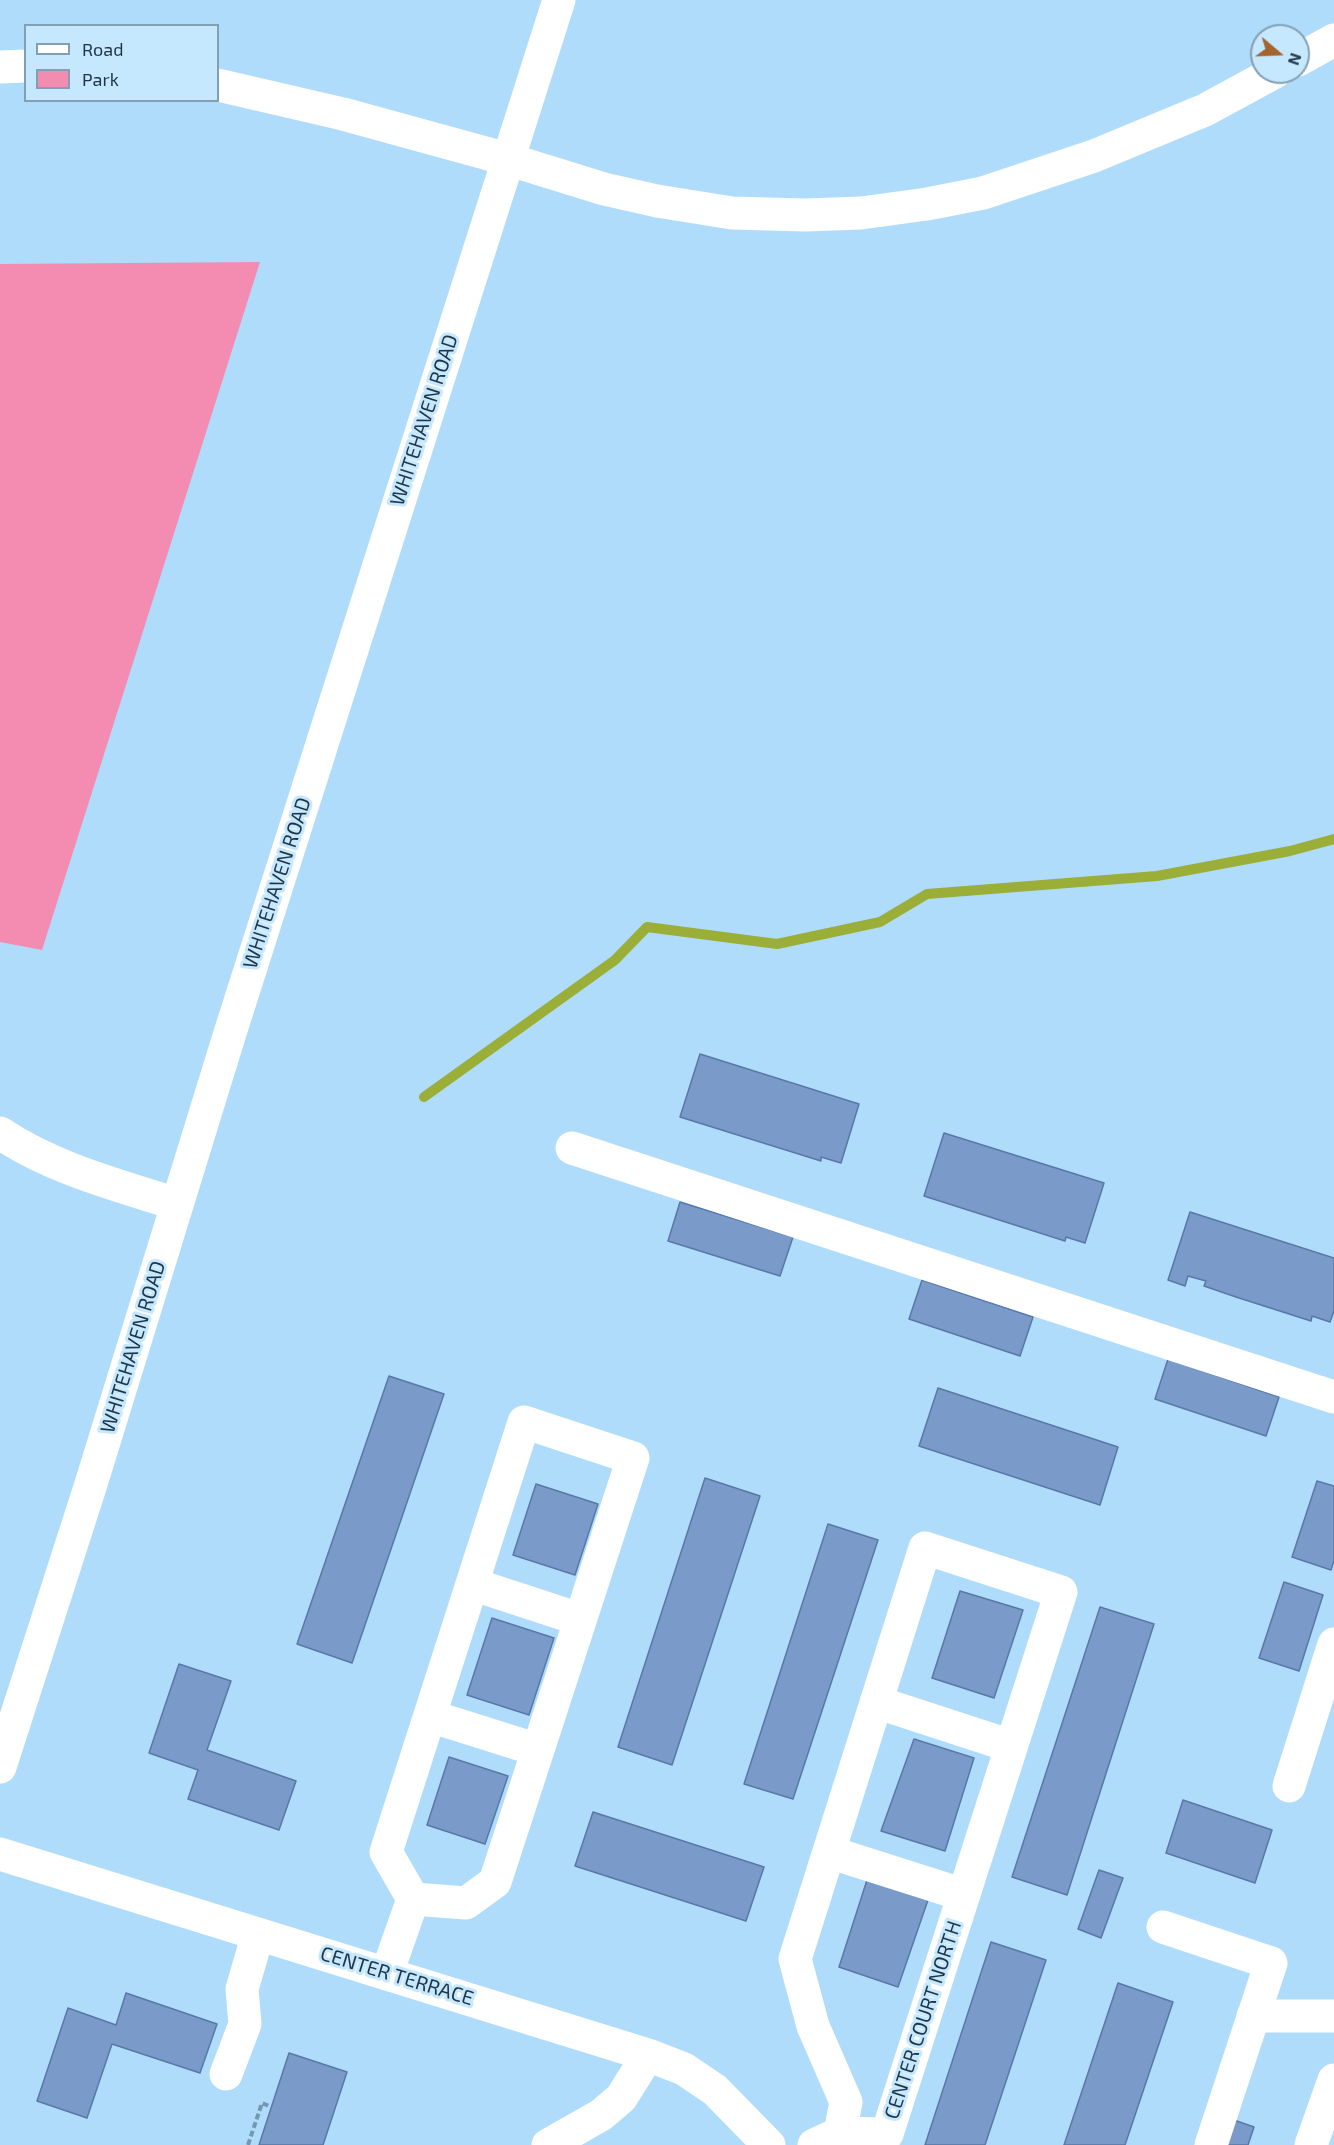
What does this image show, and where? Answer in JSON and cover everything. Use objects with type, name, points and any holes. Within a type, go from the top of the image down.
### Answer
[{"type":"main road","name":"WHITEHAVEN ROAD","points":[[0,1767],[559,0]]},
{"type":"main road","points":[[1310,53],[1334,40]]},
{"type":"main road","points":[[0,67],[24,66]]},
{"type":"main road","points":[[219,85],[343,114],[507,159],[604,189],[657,201],[732,213],[805,214],[861,213],[927,204],[982,193],[1094,156],[1205,110],[1253,84]]},
{"type":"main road","points":[[0,1132],[18,1145],[88,1175],[177,1204]]},
{"type":"main road","points":[[572,1148],[1334,1397]]},
{"type":"main road","points":[[387,1973],[413,1899],[386,1852],[524,1422],[633,1458],[495,1882],[466,1903],[413,1899]]},
{"type":"main road","name":"CENTER COURT NORTH","points":[[925,1548],[1061,1592],[887,2134],[827,2139],[846,2102],[813,2026],[795,1959],[925,1548]]},
{"type":"main road","points":[[472,1584],[579,1619]]},
{"type":"main road","points":[[1289,1786],[1334,1644]]},
{"type":"main road","points":[[876,1702],[1011,1746]]},
{"type":"main road","points":[[430,1716],[538,1750]]},
{"type":"main road","name":"CENTER COURT NORTH","points":[[829,1852],[964,1895]]},
{"type":"main road","name":"CENTER TERRACE","points":[[0,1854],[648,2055],[684,2070],[715,2090],[769,2145]]},
{"type":"main road","points":[[1163,1927],[1271,1963],[1211,2145]]},
{"type":"main road","points":[[226,2074],[245,2024],[242,1989],[258,1934]]},
{"type":"main road","points":[[1253,2016],[1334,2016]]},
{"type":"main road","points":[[548,2145],[601,2115],[621,2098],[648,2055]]},
{"type":"main road","points":[[1311,2145],[1334,2080]]},
{"type":"path","points":[[248,2145],[262,2103],[269,2106]]},
{"type":"green space","points":[[260,262],[42,950],[0,942],[0,264]]},
{"type":"building","points":[[700,1054],[859,1104],[841,1163],[821,1157],[821,1161],[680,1117]]},
{"type":"building","points":[[944,1133],[1104,1183],[1085,1243],[1066,1237],[1065,1241],[924,1196]]},
{"type":"building","points":[[680,1202],[793,1237],[780,1276],[668,1241]]},
{"type":"building","points":[[1190,1212],[1334,1258],[1334,1311],[1330,1322],[1312,1316],[1311,1321],[1236,1297],[1204,1286],[1206,1281],[1188,1276],[1185,1286],[1168,1280]]},
{"type":"building","points":[[922,1280],[1033,1317],[1020,1356],[909,1319]]},
{"type":"building","points":[[1168,1359],[1279,1397],[1266,1436],[1155,1399]]},
{"type":"building","points":[[389,1376],[444,1394],[352,1663],[297,1644]]},
{"type":"building","points":[[938,1388],[1118,1447],[1100,1505],[919,1446]]},
{"type":"building","points":[[705,1478],[760,1496],[672,1765],[618,1747]]},
{"type":"building","points":[[1317,1481],[1334,1486],[1334,1561],[1331,1570],[1292,1557]]},
{"type":"building","points":[[536,1484],[598,1504],[575,1575],[513,1555]]},
{"type":"building","points":[[828,1524],[878,1540],[793,1799],[744,1784]]},
{"type":"building","points":[[1284,1582],[1323,1595],[1299,1671],[1259,1658]]},
{"type":"building","points":[[960,1591],[1023,1610],[994,1698],[932,1678]]},
{"type":"building","points":[[1100,1607],[1154,1624],[1067,1895],[1012,1877]]},
{"type":"building","points":[[492,1618],[554,1638],[529,1715],[467,1695]]},
{"type":"building","points":[[179,1664],[231,1681],[207,1750],[296,1781],[279,1830],[188,1799],[198,1770],[149,1753]]},
{"type":"building","points":[[914,1739],[974,1758],[945,1851],[881,1831]]},
{"type":"building","points":[[449,1757],[508,1776],[485,1844],[427,1825]]},
{"type":"building","points":[[1183,1800],[1272,1830],[1255,1883],[1166,1853]]},
{"type":"building","points":[[593,1812],[764,1867],[746,1921],[575,1866]]},
{"type":"building","points":[[1099,1870],[1123,1878],[1101,1938],[1078,1929]]},
{"type":"building","points":[[867,1880],[928,1900],[898,1987],[839,1967]]},
{"type":"building","points":[[991,1942],[1046,1960],[985,2145],[925,2145]]},
{"type":"building","points":[[1118,1983],[1173,2002],[1125,2145],[1064,2145]]},
{"type":"building","points":[[126,1993],[217,2024],[200,2073],[112,2044],[87,2118],[37,2101],[68,2008],[116,2025]]},
{"type":"building","points":[[289,2053],[347,2072],[323,2145],[259,2145]]},
{"type":"building","points":[[1231,2119],[1254,2127],[1248,2145],[1223,2145]]},
{"type":"waterway","points":[[424,1097],[615,960],[647,927],[777,944],[880,922],[927,894],[1157,876],[1290,851],[1334,839]]}]
